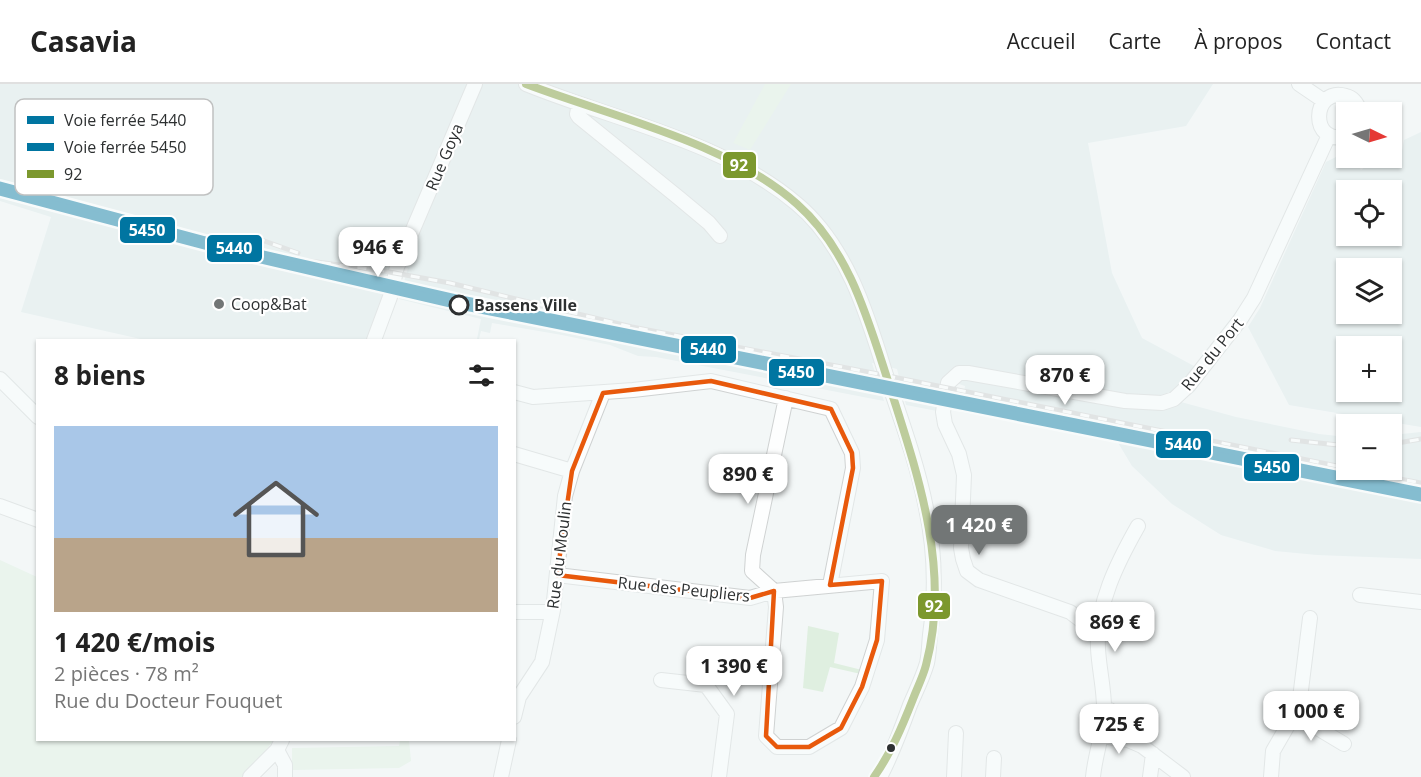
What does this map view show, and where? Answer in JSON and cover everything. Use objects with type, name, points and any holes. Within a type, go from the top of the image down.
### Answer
[{"type":"street","name":"Rue Goya","points":[[374,339],[390,297],[397,267],[475,84]]},
{"type":"street","points":[[526,84],[723,157],[752,172],[776,188],[812,218],[843,263],[856,288],[870,323],[917,471],[932,542],[933,610],[927,662],[880,777]]},
{"type":"street","points":[[1299,84],[1324,101]]},
{"type":"street","points":[[1336,137],[1324,131],[1318,119],[1320,107],[1329,97],[1344,95],[1356,102]]},
{"type":"street","points":[[579,105],[577,114],[579,117],[694,210],[720,236]]},
{"type":"street","points":[[610,142],[611,130],[615,125],[625,121]]},
{"type":"street","name":"Rue du Port","points":[[1099,634],[1071,612],[979,580],[967,571],[961,548],[964,475],[959,454],[945,423],[943,412],[948,383],[959,374],[968,373],[1125,402],[1154,404],[1174,399],[1189,385],[1233,330],[1254,298],[1329,135]]},
{"type":"street","points":[[0,379],[36,415]]},
{"type":"street","points":[[516,393],[533,397],[603,393],[711,381],[831,409],[852,453],[853,468],[830,585]]},
{"type":"street","name":"Rue du Moulin","points":[[516,709],[519,697],[542,662],[553,609],[566,496],[572,471],[603,393]]},
{"type":"street","points":[[774,591],[752,571],[753,555],[786,398]]},
{"type":"street","points":[[516,455],[572,471]]},
{"type":"street","points":[[0,506],[36,519]]},
{"type":"street","points":[[1093,777],[1102,736],[1104,710],[1098,646],[1102,612],[1110,583],[1122,554],[1138,526]]},
{"type":"street","name":"Rue des Peupliers","points":[[557,575],[750,598],[774,591],[882,581],[877,640],[862,687],[841,728],[810,747],[777,747],[766,736],[776,607],[774,591]]},
{"type":"street","points":[[1360,595],[1421,602]]},
{"type":"street","points":[[516,612],[545,612],[553,609]]},
{"type":"street","points":[[1271,777],[1273,751],[1299,706],[1310,618]]},
{"type":"street","points":[[661,680],[706,685],[727,714],[719,777]]},
{"type":"street","points":[[1104,710],[1110,710],[1147,750],[1150,777]]},
{"type":"street","points":[[1294,714],[1344,744]]},
{"type":"street","points":[[954,777],[956,734]]},
{"type":"street","points":[[1102,736],[1128,740],[1147,750],[1183,777]]},
{"type":"street","points":[[501,777],[509,741]]},
{"type":"street","points":[[874,777],[896,742]]},
{"type":"street","points":[[250,777],[280,745]]},
{"type":"street","points":[[280,745],[285,765],[285,777]]},
{"type":"street","points":[[993,777],[994,758]]},
{"type":"highlighted area","points":[[711,381],[831,409],[852,453],[853,468],[830,585],[882,581],[877,640],[862,687],[841,728],[809,747],[777,747],[766,736],[774,591],[750,598],[557,575],[572,471],[603,393]]},
{"type":"shaded area","points":[[0,84],[1213,84],[1186,126],[1088,143],[1112,273],[1142,338],[1207,373],[1194,392],[1181,402],[1236,417],[1336,436],[1336,480],[1402,480],[1402,434],[1421,432],[1421,559],[1275,551],[1221,535],[1172,504],[1132,466],[1117,441],[960,412],[965,386],[944,379],[937,411],[906,405],[897,369],[872,363],[884,401],[656,357],[638,356],[610,345],[492,323],[490,333],[481,331],[477,339],[481,319],[399,299],[408,268],[392,265],[382,305],[367,339],[141,339],[21,312],[51,217],[0,201]]},
{"type":"shaded area","points":[[1421,132],[1421,427],[1402,424],[1402,414],[1343,414],[1289,405],[1248,327],[1260,308],[1326,162],[1336,157],[1336,168],[1360,168],[1361,170],[1364,168],[1402,168],[1404,140]]},
{"type":"green space","points":[[765,84],[791,84],[750,150],[733,143]]},
{"type":"green space","points":[[0,560],[36,577],[36,741],[273,741],[242,777],[0,777]]},
{"type":"green space","points":[[808,626],[839,633],[834,663],[862,670],[861,674],[830,667],[823,692],[803,688]]},
{"type":"green space","points":[[400,741],[409,741],[411,761],[399,768],[292,770],[292,748],[399,746]]},
{"type":"railway","points":[[256,238],[298,253]]},
{"type":"railway","points":[[233,248],[450,283],[632,327],[1336,466]]},
{"type":"railway","points":[[1402,442],[1421,439]]},
{"type":"railway","points":[[1291,440],[1336,445]]},
{"type":"railway","points":[[1402,479],[1421,483]]},
{"type":"rail line","name":"5440","points":[[0,186],[15,190]]},
{"type":"rail line","name":"5450","points":[[0,191],[15,195]]},
{"type":"rail line","name":"5450","points":[[15,195],[227,251],[455,304],[1421,497]]},
{"type":"rail line","name":"5440","points":[[34,195],[228,247],[456,299],[1421,492]]},
{"type":"transit line","name":"92","points":[[526,84],[668,133],[737,164],[769,182],[797,204],[815,222],[843,262],[872,331],[909,448],[919,483],[933,556],[935,592],[933,629],[926,665],[896,740],[874,777]]},
{"type":"place","name":"Coop&Bat","points":[[219,304]]},
{"type":"place","name":"Bassens Ville","points":[[459,305]]}]
